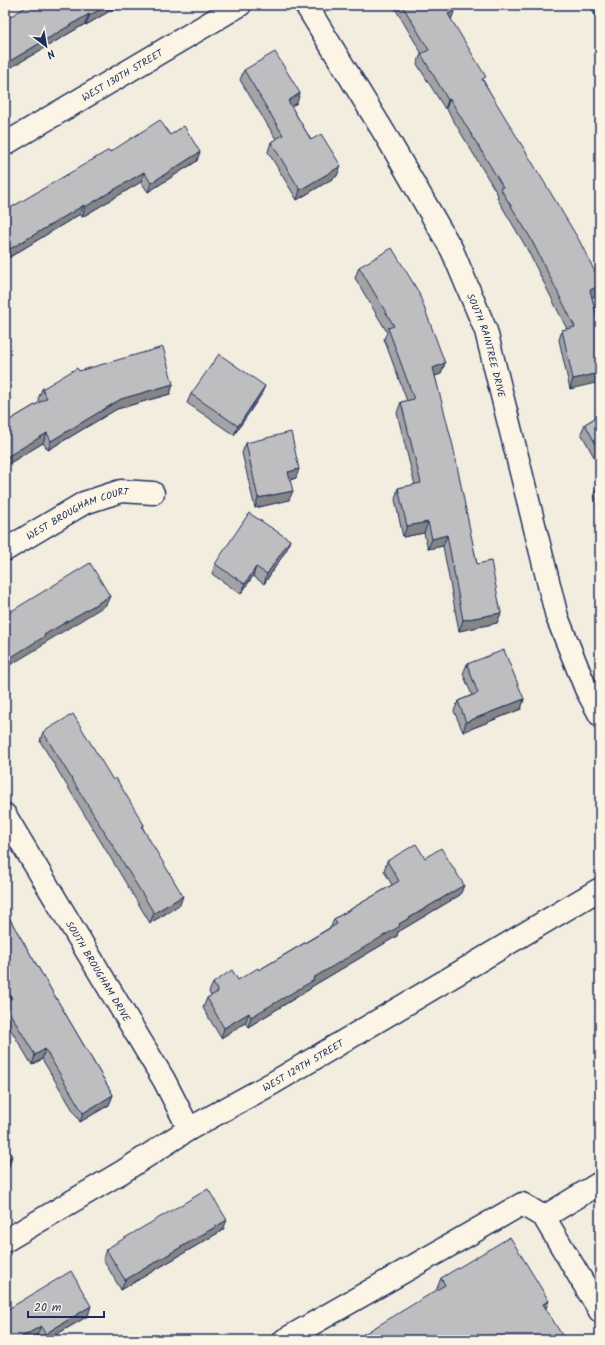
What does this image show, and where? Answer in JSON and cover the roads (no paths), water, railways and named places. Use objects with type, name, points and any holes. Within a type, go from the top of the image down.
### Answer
[{"type":"street","name":"WEST 130TH STREET","points":[[5,144],[240,5]]},
{"type":"street","name":"SOUTH RAINTREE DRIVE","points":[[306,5],[388,140],[452,250],[480,317],[486,332],[557,618],[586,689],[600,714]]},
{"type":"street","name":"WEST BROUGHAM COURT","points":[[5,550],[84,503],[121,491],[153,492]]},
{"type":"street","name":"SOUTH BROUGHAM DRIVE","points":[[5,815],[164,1080],[189,1129]]},
{"type":"street","name":"WEST 129TH STREET","points":[[5,1241],[122,1172],[189,1129],[273,1083],[600,889]]},
{"type":"street","points":[[544,1217],[600,1183]]},
{"type":"street","points":[[284,1340],[522,1204],[544,1217],[600,1310]]}]
